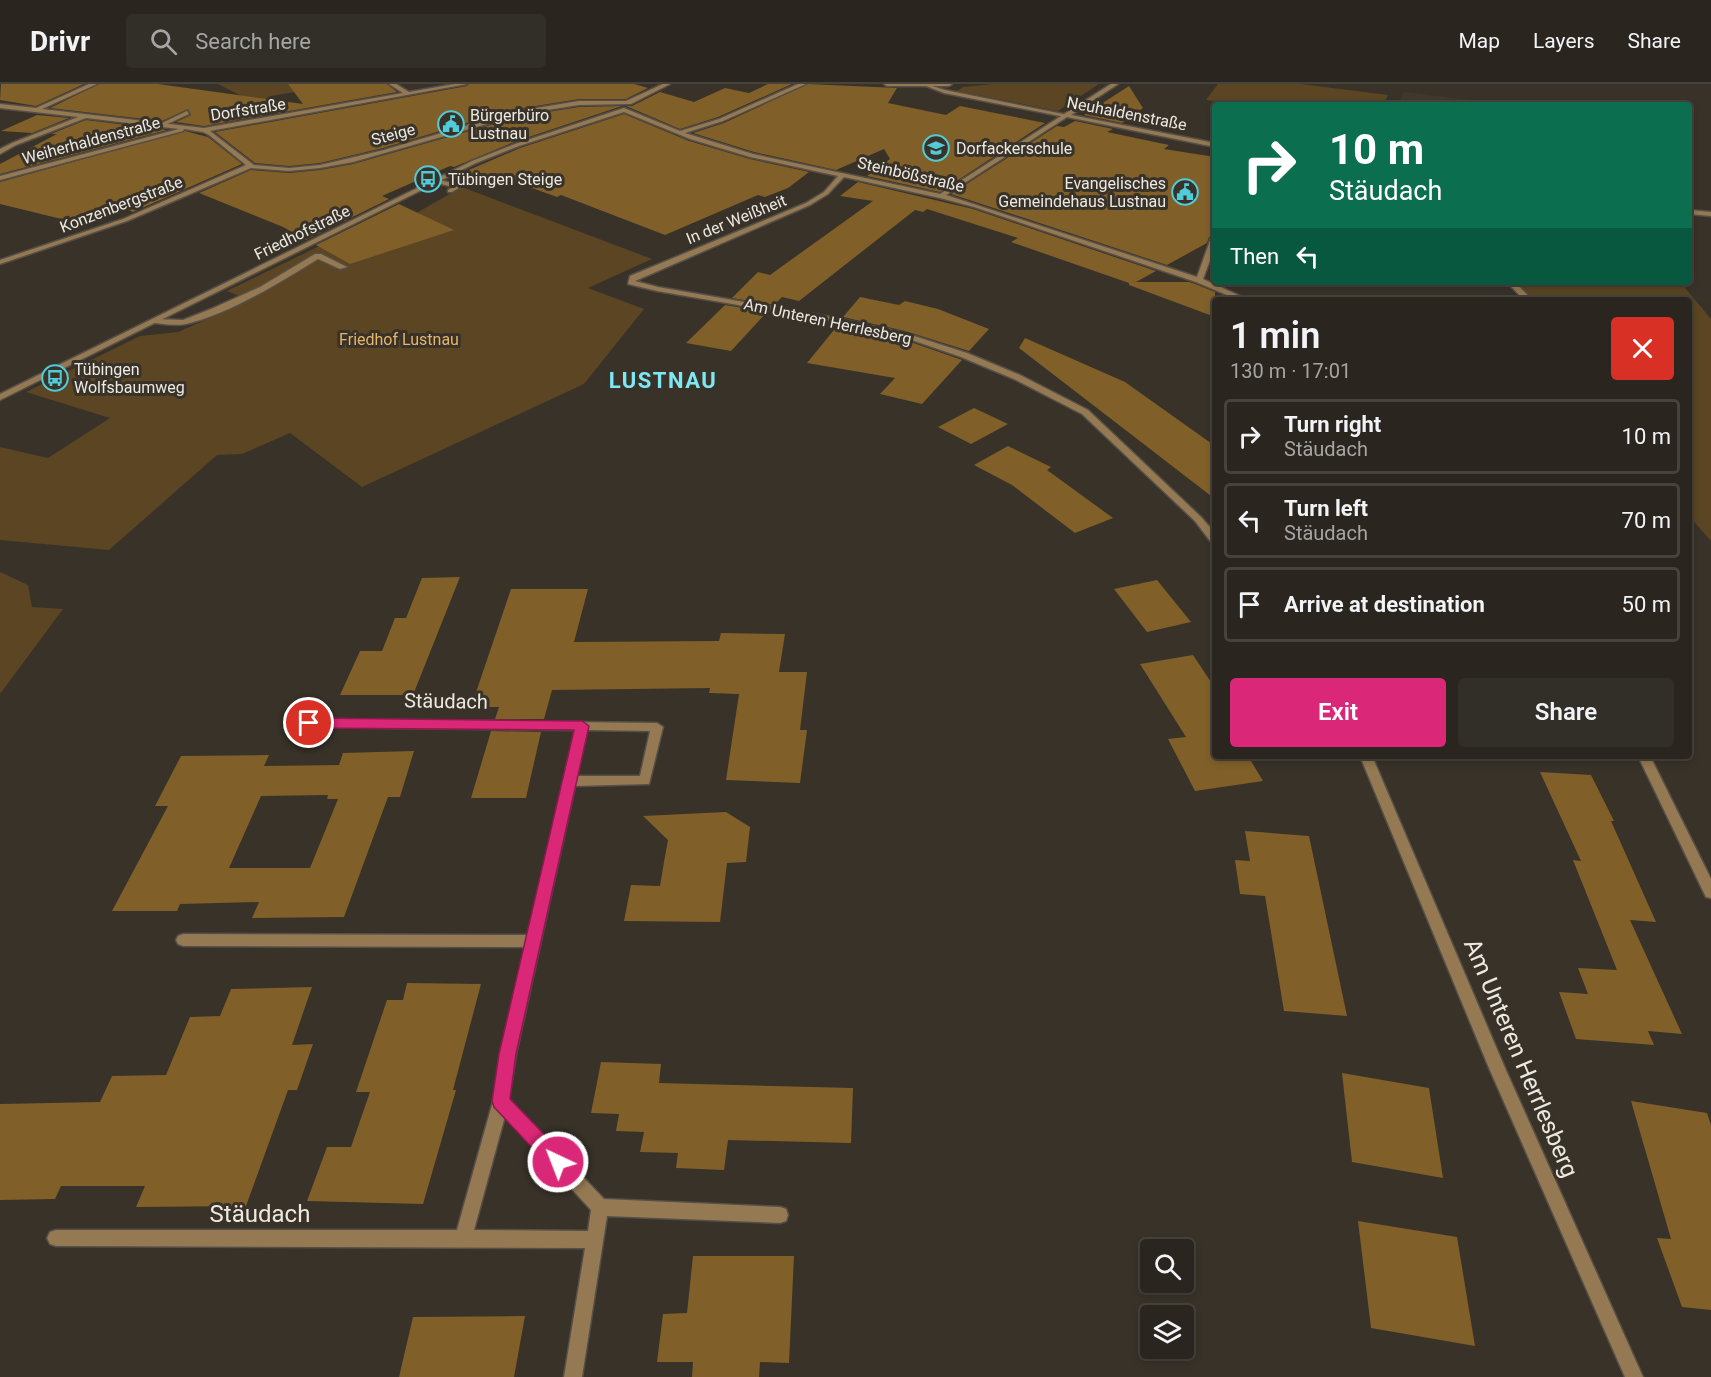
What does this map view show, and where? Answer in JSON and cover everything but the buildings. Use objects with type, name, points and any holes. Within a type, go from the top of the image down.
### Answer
[{"type":"street","points":[[37,109],[94,84]]},
{"type":"street","points":[[392,84],[408,94]]},
{"type":"street","name":"Dorfstraße","points":[[0,106],[204,130],[464,84]]},
{"type":"street","name":"Steige","points":[[249,166],[286,170],[319,166],[400,147],[510,114],[540,108],[591,102],[625,106],[667,84]]},
{"type":"street","points":[[680,133],[721,120],[803,84]]},
{"type":"street","points":[[887,84],[949,84]]},
{"type":"street","points":[[942,196],[1115,84]]},
{"type":"street","name":"Neuhaldenstraße","points":[[929,85],[944,91],[1212,144]]},
{"type":"street","name":"Steinbößstraße","points":[[625,106],[680,133],[752,156],[942,196],[1199,280],[1238,297]]},
{"type":"street","name":"Friedhofstraße","points":[[2,394],[435,181],[517,145],[625,106]]},
{"type":"street","points":[[161,125],[187,113]]},
{"type":"street","points":[[0,152],[14,144],[88,116]]},
{"type":"street","name":"Weiherhaldenstraße","points":[[0,178],[188,128]]},
{"type":"street","points":[[204,130],[215,135],[249,166]]},
{"type":"street","name":"Konzenbergstraße","points":[[0,262],[125,220],[249,166]]},
{"type":"street","name":"In der Weißheit","points":[[633,278],[808,204],[826,193],[842,176]]},
{"type":"street","points":[[435,181],[459,186],[450,191]]},
{"type":"street","points":[[1692,212],[1711,214]]},
{"type":"street","points":[[1199,280],[1212,246]]},
{"type":"street","points":[[154,321],[184,322],[214,311],[263,289],[318,256],[343,267]]},
{"type":"street","name":"Am Unteren Herrlesberg","points":[[633,278],[631,282],[657,289],[831,319],[905,335],[964,355],[1017,377],[1085,412],[1198,519],[1212,536]]},
{"type":"street","points":[[1514,285],[1525,297]]},
{"type":"street","name":"Stäudach","points":[[309,723],[657,728],[645,782],[570,781]]},
{"type":"street","points":[[464,1236],[501,1101],[508,1054],[582,726]]},
{"type":"street","name":"Am Unteren Herrlesberg","points":[[1367,759],[1497,1068],[1634,1377]]},
{"type":"street","points":[[1645,759],[1711,893]]},
{"type":"street","points":[[183,940],[534,941]]},
{"type":"street","points":[[501,1101],[600,1207],[780,1215]]},
{"type":"street","points":[[573,1377],[600,1207]]},
{"type":"street","name":"Stäudach","points":[[56,1238],[254,1239],[464,1236],[595,1240]]},
{"type":"shaded area","points":[[1404,92],[1489,102],[1399,102]]},
{"type":"green space","points":[[218,84],[311,84],[313,89],[271,96],[267,101],[255,103]]},
{"type":"green space","points":[[993,84],[1099,84],[1058,111],[957,91],[963,87]]},
{"type":"green space","points":[[1218,84],[1301,84],[1388,95],[1384,102],[1222,102],[1206,100]]},
{"type":"green space","name":"Friedhof Lustnau","points":[[462,187],[652,259],[588,288],[644,309],[584,384],[362,487],[290,433],[242,454],[217,455],[109,550],[0,540],[0,447],[48,458],[110,418],[26,392],[140,336],[178,332],[250,300],[227,291],[383,215],[404,220]]},
{"type":"green space","points":[[1514,285],[1683,285],[1711,319],[1711,541],[1692,519],[1692,297],[1525,297]]},
{"type":"green space","points":[[0,572],[28,585],[32,607],[63,609],[0,694]]},
{"type":"place","name":"Bürgerbüro Lustnau","points":[[451,124]]},
{"type":"place","name":"Dorfackerschule","points":[[936,148]]},
{"type":"place","name":"Tübingen Steige","points":[[428,179]]},
{"type":"place","name":"Evangelisches Gemeindehaus Lustnau","points":[[1185,192]]},
{"type":"place","name":"Tübingen Wolfsbaumweg","points":[[55,378]]},
{"type":"district","name":"LUSTNAU","points":[[663,380]]},
{"type":"route","points":[[309,723],[582,726],[508,1054],[501,1101],[558,1162]]}]
